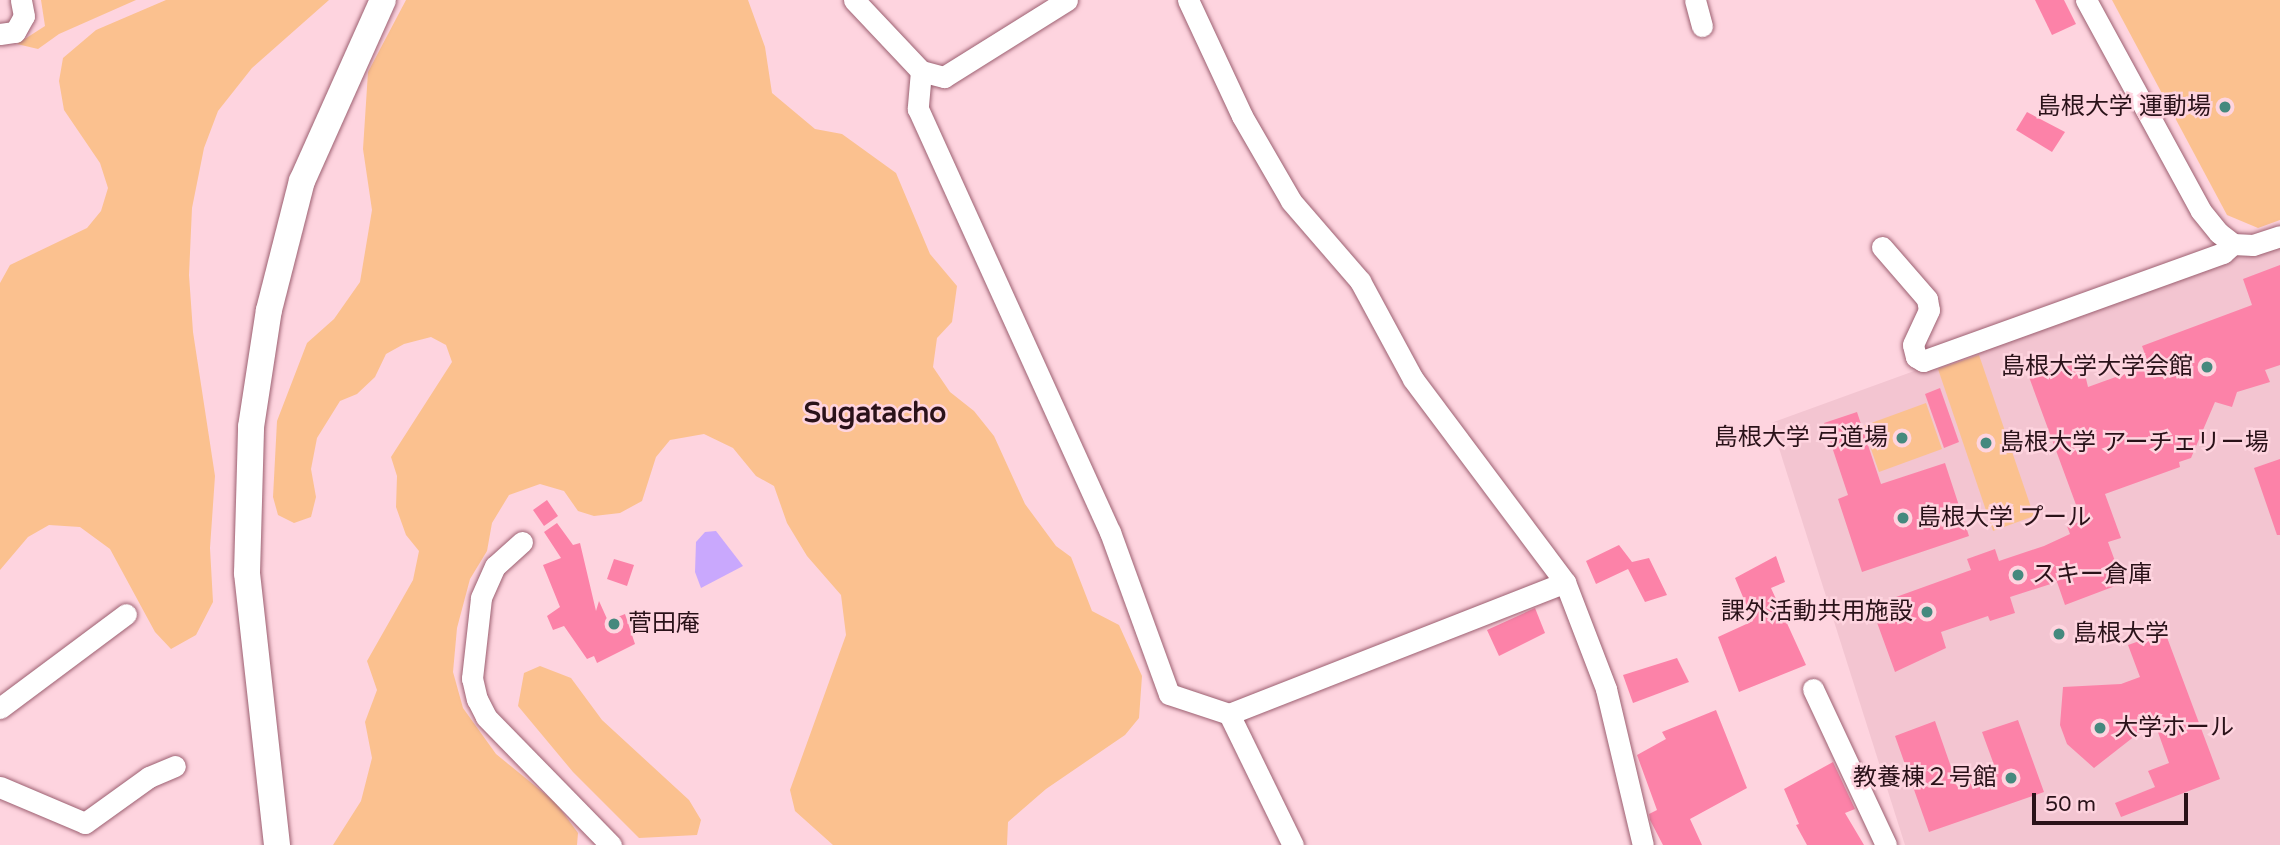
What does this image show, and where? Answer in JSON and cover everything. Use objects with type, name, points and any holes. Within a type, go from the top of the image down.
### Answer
[{"type":"street","points":[[0,34],[15,32],[24,16],[21,0]]},
{"type":"street","points":[[277,845],[247,573],[251,427],[270,310],[302,181],[383,0]]},
{"type":"street","points":[[854,0],[921,71],[944,77],[963,69],[1067,0]]},
{"type":"street","points":[[1188,0],[1242,116],[1291,201],[1360,281],[1413,379],[1565,582],[1606,689],[1643,845]]},
{"type":"street","points":[[1695,0],[1702,26]]},
{"type":"street","points":[[2086,0],[2201,211],[2234,244],[2253,245],[2280,236]]},
{"type":"street","points":[[921,71],[918,110],[1110,532],[1169,694],[1229,714],[1565,582]]},
{"type":"street","points":[[1882,247],[1927,299],[1929,310],[1913,345],[1916,357],[1923,361],[2223,254],[2234,244]]},
{"type":"street","points":[[522,542],[495,566],[481,598],[472,678],[477,699],[486,717],[611,845]]},
{"type":"street","points":[[0,708],[126,614]]},
{"type":"street","points":[[1813,689],[1886,845]]},
{"type":"street","points":[[1229,714],[1293,845]]},
{"type":"street","points":[[0,786],[85,823],[149,777],[175,766]]},
{"type":"shaded area","points":[[41,0],[136,0],[59,34],[38,49],[17,44],[45,26]]},
{"type":"shaded area","points":[[166,0],[329,0],[252,68],[218,111],[204,148],[192,208],[189,275],[193,332],[215,476],[210,548],[213,602],[196,635],[171,649],[155,632],[110,549],[80,527],[49,525],[28,537],[0,570],[0,283],[10,265],[87,228],[101,211],[108,188],[100,163],[64,110],[59,81],[63,58],[96,30]]},
{"type":"shaded area","points":[[406,0],[748,0],[765,47],[772,93],[815,129],[842,134],[896,173],[930,254],[957,286],[952,322],[937,338],[933,367],[950,392],[974,411],[994,436],[1025,504],[1056,546],[1071,557],[1092,611],[1119,625],[1142,676],[1139,718],[1125,735],[1046,789],[1008,822],[1007,845],[833,845],[795,811],[790,790],[846,635],[841,595],[807,556],[787,523],[774,486],[756,476],[733,448],[704,434],[670,440],[656,457],[642,501],[620,513],[594,516],[578,511],[564,491],[540,484],[509,495],[492,523],[487,551],[470,579],[457,628],[453,672],[463,708],[496,754],[556,803],[578,833],[577,845],[333,845],[361,801],[372,758],[365,722],[377,690],[367,661],[413,580],[419,551],[406,535],[396,507],[397,476],[391,457],[452,362],[446,345],[431,337],[404,344],[386,354],[375,377],[357,394],[340,401],[317,438],[311,469],[316,497],[311,517],[294,523],[278,515],[273,497],[277,421],[307,343],[334,319],[360,282],[372,210],[363,149],[368,72]]},
{"type":"shaded area","name":"島根大学 運動場","points":[[2112,0],[2280,0],[2280,220],[2258,228],[2227,215]]},
{"type":"shaded area","name":"島根大学","points":[[2280,238],[2280,845],[1905,845],[1771,423]]},
{"type":"shaded area","name":"島根大学 アーチェリー場","points":[[1979,355],[2034,516],[1993,531],[1938,369]]},
{"type":"shaded area","name":"島根大学 弓道場","points":[[1926,403],[1942,449],[1879,472],[1863,426]]},
{"type":"shaded area","name":"菅田庵","points":[[716,531],[743,566],[701,588],[695,572],[696,542],[705,532]]},
{"type":"shaded area","points":[[540,666],[571,678],[602,720],[689,800],[701,820],[697,835],[639,838],[573,772],[518,706],[524,673]]},
{"type":"building","points":[[2035,0],[2064,0],[2076,24],[2052,35]]},
{"type":"building","points":[[2027,112],[2065,132],[2052,152],[2016,130]]},
{"type":"building","points":[[2280,265],[2280,365],[2265,370],[2270,382],[2237,392],[2232,407],[2215,402],[2191,458],[2179,462],[2180,467],[2105,494],[2121,538],[2108,542],[2123,583],[2065,605],[2057,582],[2010,597],[2015,613],[1990,621],[1988,616],[1941,632],[1946,648],[1895,672],[1871,606],[1971,570],[1967,559],[1995,549],[1999,561],[2044,546],[2070,534],[2067,526],[2082,521],[2029,377],[2082,362],[2088,387],[2149,365],[2142,346],[2252,305],[2243,279]]},
{"type":"building","name":"島根大学 弓道場","points":[[1940,388],[1959,442],[1944,448],[1925,394]]},
{"type":"building","name":"島根大学 プール","points":[[1857,412],[1881,484],[1945,463],[1969,536],[1862,572],[1838,499],[1848,495],[1824,423]]},
{"type":"building","points":[[2280,459],[2280,535],[2277,535],[2254,468]]},
{"type":"building","points":[[547,500],[558,516],[544,526],[533,510]]},
{"type":"building","points":[[557,523],[573,545],[580,543],[596,611],[599,601],[608,621],[625,614],[635,644],[597,663],[594,656],[587,659],[564,626],[553,630],[547,616],[560,607],[543,565],[561,558],[544,532]]},
{"type":"building","points":[[1619,545],[1632,562],[1649,558],[1667,595],[1645,602],[1628,569],[1596,584],[1586,561]]},
{"type":"building","points":[[1776,556],[1785,582],[1771,588],[1806,665],[1739,692],[1718,637],[1753,621],[1735,578]]},
{"type":"building","points":[[614,559],[634,565],[627,586],[607,579]]},
{"type":"building","points":[[1535,608],[1545,633],[1499,656],[1487,630]]},
{"type":"building","points":[[2165,632],[2220,779],[2121,817],[2115,803],[2155,787],[2148,771],[2169,763],[2154,721],[2094,768],[2067,744],[2060,725],[2063,687],[2121,684],[2140,677],[2128,645]]},
{"type":"building","points":[[1677,658],[1689,682],[1633,703],[1623,675]]},
{"type":"building","points":[[1716,710],[1747,788],[1690,819],[1702,845],[1663,845],[1650,820],[1649,814],[1657,810],[1637,755],[1666,739],[1662,732]]},
{"type":"building","name":"教養棟２号館","points":[[2018,720],[2044,792],[1929,832],[1895,736],[1935,721],[1958,787],[1997,773],[1982,732]]},
{"type":"building","points":[[1833,762],[1855,809],[1845,813],[1864,845],[1807,845],[1796,825],[1799,824],[1784,789]]},
{"type":"place","name":"島根大学 運動場","points":[[2225,107]]},
{"type":"place","name":"島根大学大学会館","points":[[2207,367]]},
{"type":"place","name":"島根大学 弓道場","points":[[1902,438]]},
{"type":"place","name":"島根大学 アーチェリー場","points":[[1986,443]]},
{"type":"place","name":"島根大学 プール","points":[[1903,518]]},
{"type":"place","name":"スキー倉庫","points":[[2018,575]]},
{"type":"place","name":"課外活動共用施設","points":[[1927,612]]},
{"type":"place","name":"菅田庵","points":[[614,624]]},
{"type":"place","name":"島根大学","points":[[2059,634]]},
{"type":"place","name":"大学ホール","points":[[2100,728]]},
{"type":"place","name":"教養棟２号館","points":[[2011,778]]},
{"type":"district","name":"Sugatacho","points":[[875,413]]}]
